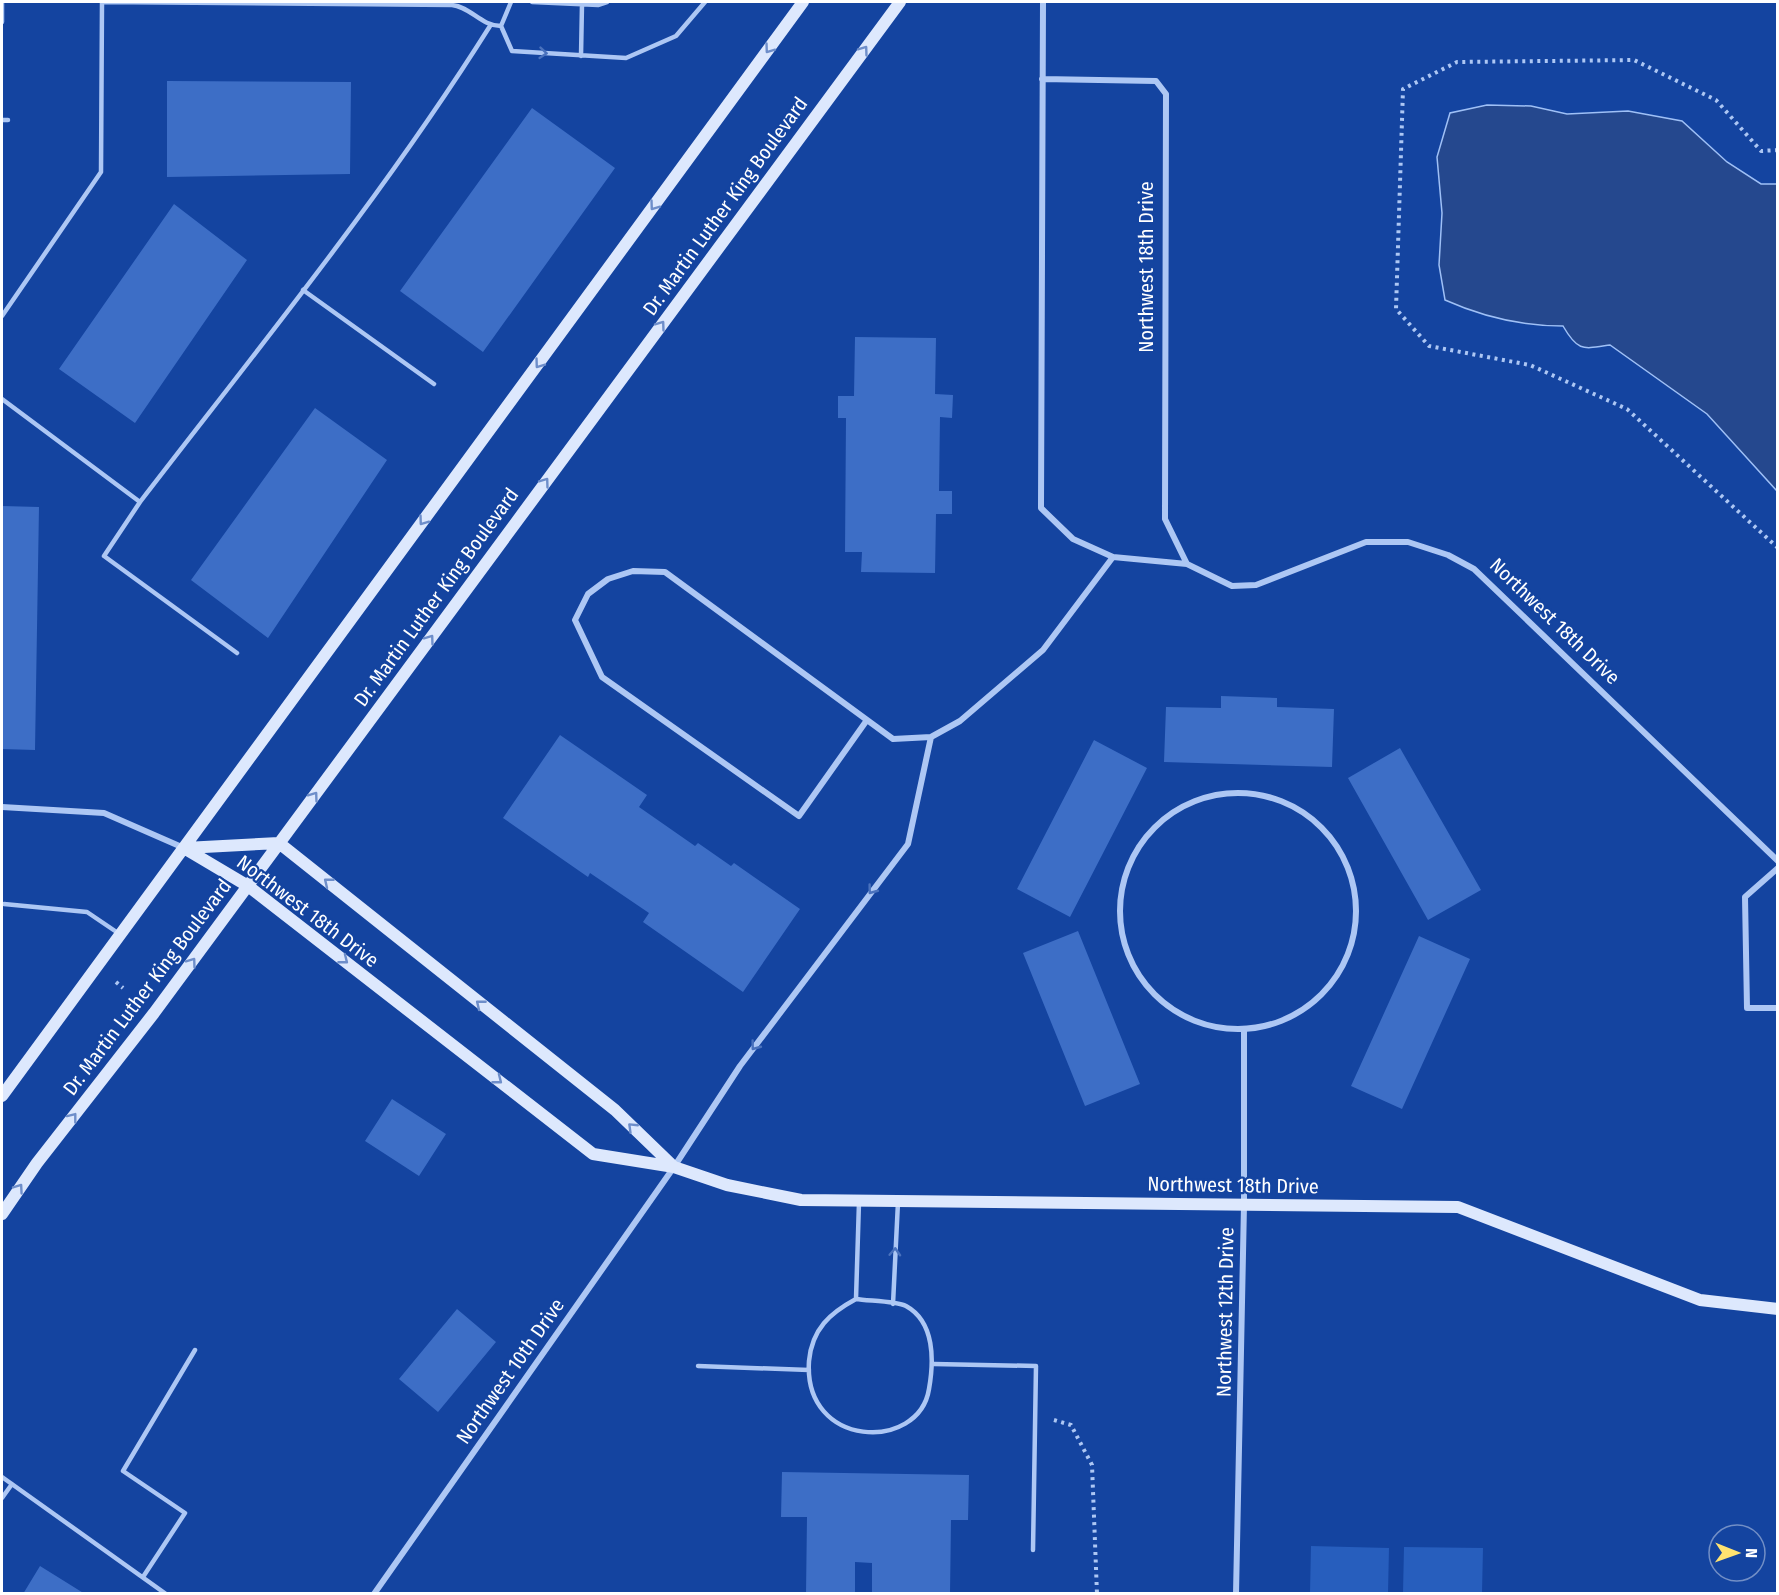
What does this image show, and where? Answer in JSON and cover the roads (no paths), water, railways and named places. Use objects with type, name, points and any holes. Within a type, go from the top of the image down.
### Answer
[{"type":"main road","points":[[2,1096],[803,2]]},
{"type":"main road","name":"Dr. Martin Luther King Boulevard","points":[[2,1214],[37,1163],[154,1013],[900,2]]},
{"type":"main road","name":"Northwest 18th Drive","points":[[184,848],[279,843],[615,1110],[674,1167]]},
{"type":"main road","name":"Northwest 18th Drive","points":[[184,848],[248,886],[593,1154],[674,1167],[727,1185],[801,1200],[1458,1207],[1700,1300],[1778,1309]]},
{"type":"street","name":"Northwest 18th Drive","points":[[1043,2],[1041,508],[1073,539],[1113,557],[1187,564],[1232,586],[1256,585],[1366,542],[1408,542],[1448,555],[1474,570],[1778,861]]},
{"type":"street","name":"Northwest 18th Drive","points":[[1042,79],[1156,81],[1166,94],[1165,519],[1187,564]]},
{"type":"street","points":[[867,720],[799,816],[602,677],[575,620],[588,594],[608,579],[633,571],[665,572],[893,739],[931,737],[960,721],[1043,650],[1113,557]]},
{"type":"street","name":"Northwest 10th Drive","points":[[374,1593],[674,1167],[740,1066],[908,844],[931,737]]},
{"type":"street","points":[[1229,791],[1270,796],[1304,812],[1331,837],[1349,869],[1357,906],[1353,943],[1337,977],[1312,1004],[1280,1023],[1244,1031],[1203,1026],[1166,1007],[1138,977],[1122,939],[1119,898],[1131,858],[1155,824],[1189,801],[1229,791]]},
{"type":"street","points":[[2,807],[104,813],[184,848]]},
{"type":"street","points":[[1778,868],[1745,897],[1747,1008],[1778,1008]]},
{"type":"street","name":"Northwest 12th Drive","points":[[1236,1593],[1244,1205],[1244,1031]]},
{"type":"lane","points":[[2,2],[2,22]]},
{"type":"lane","points":[[2,316],[101,172],[102,2],[465,4],[490,26],[501,26]]},
{"type":"lane","points":[[511,2],[501,26],[512,51],[626,58],[676,36],[705,2]]},
{"type":"lane","points":[[532,2],[598,5],[607,2]]},
{"type":"lane","points":[[581,56],[582,4]]},
{"type":"lane","points":[[237,653],[104,556],[140,502],[303,290],[448,92],[490,26]]},
{"type":"lane","points":[[2,120],[8,120]]},
{"type":"lane","points":[[303,290],[434,384]]},
{"type":"lane","points":[[2,399],[140,502]]},
{"type":"lane","points":[[4,904],[87,912],[120,934]]},
{"type":"lane","points":[[856,1299],[859,1200]]},
{"type":"lane","points":[[893,1304],[898,1200]]},
{"type":"lane","points":[[856,1299],[893,1304],[905,1306],[923,1323],[934,1364],[929,1394],[918,1413],[903,1426],[884,1431],[855,1431],[835,1422],[821,1410],[813,1396],[809,1370],[810,1349],[821,1326],[834,1311],[856,1299]]},
{"type":"lane","points":[[143,1577],[185,1513],[123,1471],[195,1350]]},
{"type":"lane","points":[[934,1364],[1036,1366],[1033,1550]]},
{"type":"lane","points":[[698,1366],[809,1370]]},
{"type":"lane","points":[[2,1477],[166,1593]]},
{"type":"lane","points":[[2,1498],[12,1484]]}]
